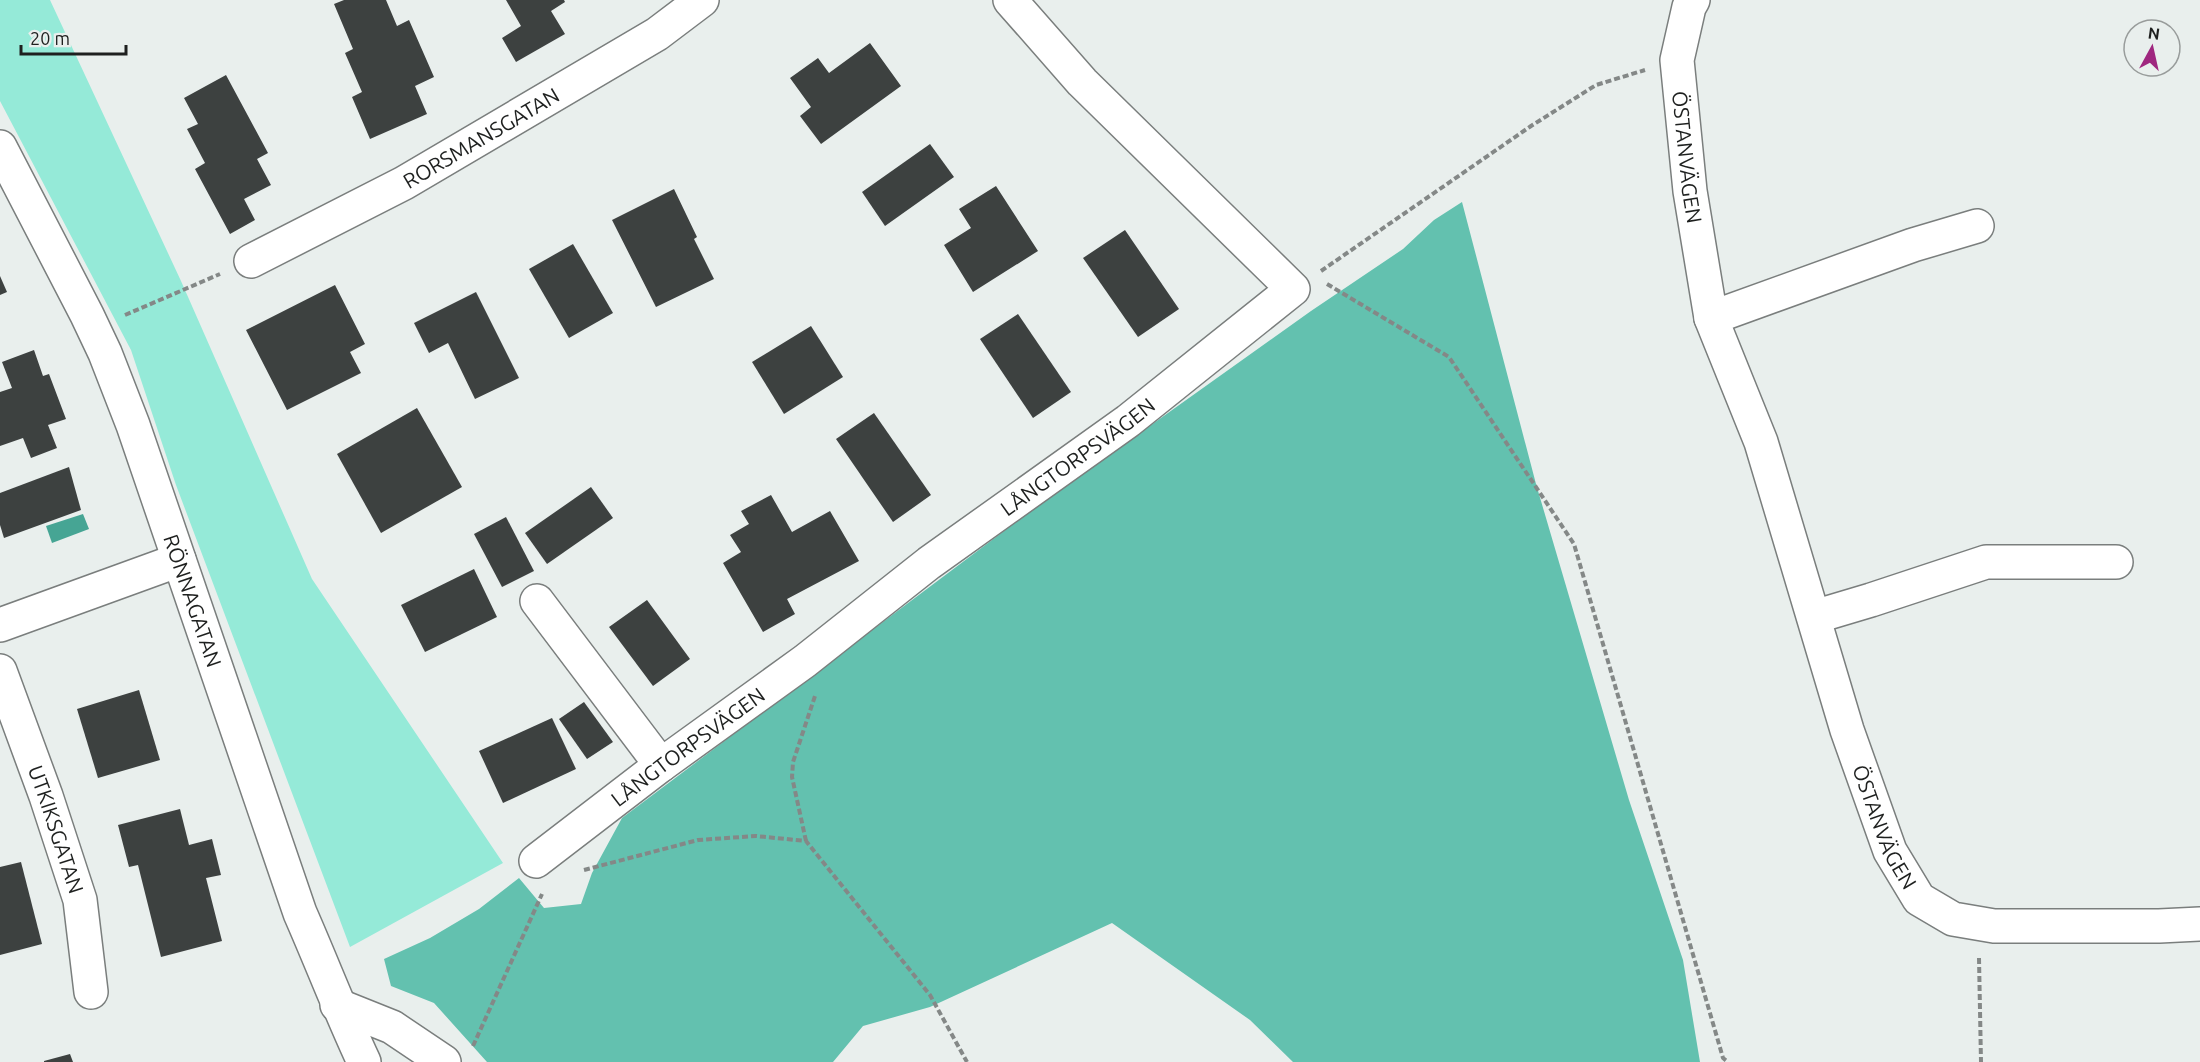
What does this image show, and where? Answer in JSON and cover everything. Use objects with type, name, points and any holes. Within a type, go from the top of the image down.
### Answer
[{"type":"street","name":"RORSMANSGATAN","points":[[251,261],[404,183],[657,34],[702,0]]},
{"type":"street","points":[[1010,0],[1082,82],[1303,282]]},
{"type":"street","name":"ÖSTANVÄGEN","points":[[1693,0],[1689,8],[1677,60],[1690,191],[1711,318],[1761,442],[1847,730],[1890,851],[1919,898],[1953,919],[1994,926],[2200,924]]},
{"type":"street","name":"RÖNNAGATAN","points":[[0,147],[93,329],[133,425],[300,914],[333,989],[337,1005],[364,1062]]},
{"type":"street","points":[[1711,318],[1913,245],[1977,226]]},
{"type":"street","name":"LÅNGTORPSVÄGEN","points":[[540,876],[661,765],[805,661],[929,563],[1128,421],[1303,282]]},
{"type":"street","points":[[0,625],[179,560]]},
{"type":"street","points":[[1814,616],[1871,600],[1986,562],[2116,562]]},
{"type":"street","points":[[537,601],[661,765]]},
{"type":"street","name":"UTKIKSGATAN","points":[[0,671],[46,796],[80,900],[92,992]]},
{"type":"street","points":[[337,1005],[458,1057]]},
{"type":"path","points":[[1677,60],[1596,85],[1531,126],[1303,282],[1449,357],[1574,544],[1723,1058],[1728,1062]]},
{"type":"path","points":[[93,329],[251,261]]},
{"type":"path","points":[[805,661],[818,678],[794,762],[792,777],[806,841],[930,995],[967,1062]]},
{"type":"path","points":[[583,870],[698,840],[756,837],[806,841]]},
{"type":"path","points":[[458,1057],[540,876]]},
{"type":"path","points":[[1978,924],[1981,1062]]},
{"type":"shaded area","points":[[0,0],[50,0],[181,281],[312,579],[503,863],[350,947],[176,485],[131,350],[0,101]]},
{"type":"shaded area","points":[[1462,202],[1536,484],[1629,800],[1683,960],[1700,1062],[1293,1062],[1250,1020],[1112,923],[930,1007],[863,1026],[833,1062],[487,1062],[434,1003],[391,986],[384,959],[430,938],[479,909],[519,878],[544,908],[581,904],[592,873],[622,818],[1032,510],[1311,311],[1403,249],[1434,220]]},
{"type":"shaded area","points":[[83,514],[89,529],[52,543],[46,526]]},
{"type":"building","points":[[344,0],[386,0],[397,26],[409,20],[434,77],[415,86],[427,114],[370,139],[352,97],[362,92],[345,53],[353,49],[334,4]]},
{"type":"building","points":[[506,0],[564,0],[565,2],[551,11],[565,34],[516,62],[502,38],[521,26]]},
{"type":"building","points":[[870,43],[901,86],[821,144],[800,116],[811,107],[790,78],[818,58],[829,73]]},
{"type":"building","points":[[226,75],[268,153],[257,159],[271,185],[244,199],[255,220],[230,234],[195,169],[205,163],[187,129],[198,124],[184,98]]},
{"type":"building","points":[[930,144],[954,177],[885,226],[862,192]]},
{"type":"building","points":[[996,186],[1038,251],[973,292],[944,245],[971,228],[959,209]]},
{"type":"building","points":[[674,189],[697,237],[694,239],[714,279],[656,307],[612,220]]},
{"type":"building","points":[[1125,230],[1179,309],[1138,337],[1083,258]]},
{"type":"building","points":[[573,244],[613,313],[569,338],[529,269]]},
{"type":"building","points":[[0,276],[7,292],[0,295]]},
{"type":"building","points":[[335,285],[365,344],[350,352],[361,373],[287,410],[246,330]]},
{"type":"building","points":[[476,292],[519,378],[475,399],[448,343],[429,353],[414,323]]},
{"type":"building","points":[[1018,314],[1071,392],[1033,418],[980,339]]},
{"type":"building","points":[[811,326],[843,377],[784,414],[752,362]]},
{"type":"building","points":[[34,350],[43,376],[49,374],[66,419],[48,425],[57,448],[31,458],[23,438],[0,446],[0,392],[12,388],[2,362]]},
{"type":"building","points":[[417,408],[462,487],[381,533],[337,454]]},
{"type":"building","points":[[874,413],[931,495],[893,522],[836,439]]},
{"type":"building","points":[[69,467],[81,510],[4,538],[0,525],[0,493]]},
{"type":"building","points":[[591,487],[613,518],[547,564],[525,533]]},
{"type":"building","points":[[771,495],[792,532],[830,511],[859,561],[787,599],[795,614],[763,632],[723,563],[741,552],[730,535],[749,524],[741,511]]},
{"type":"building","points":[[506,517],[534,571],[502,587],[474,534]]},
{"type":"building","points":[[474,569],[497,617],[425,652],[401,605]]},
{"type":"building","points":[[647,600],[690,659],[653,686],[609,627]]},
{"type":"building","points":[[139,690],[160,760],[98,778],[77,709]]},
{"type":"building","points":[[584,702],[613,742],[587,759],[559,719]]},
{"type":"building","points":[[552,718],[576,769],[503,803],[479,751]]},
{"type":"building","points":[[180,809],[189,845],[212,839],[221,875],[206,878],[222,941],[161,957],[138,865],[129,867],[118,825]]},
{"type":"building","points":[[21,862],[42,944],[0,955],[0,867]]},
{"type":"building","points":[[70,1054],[73,1062],[44,1062],[44,1061]]}]
